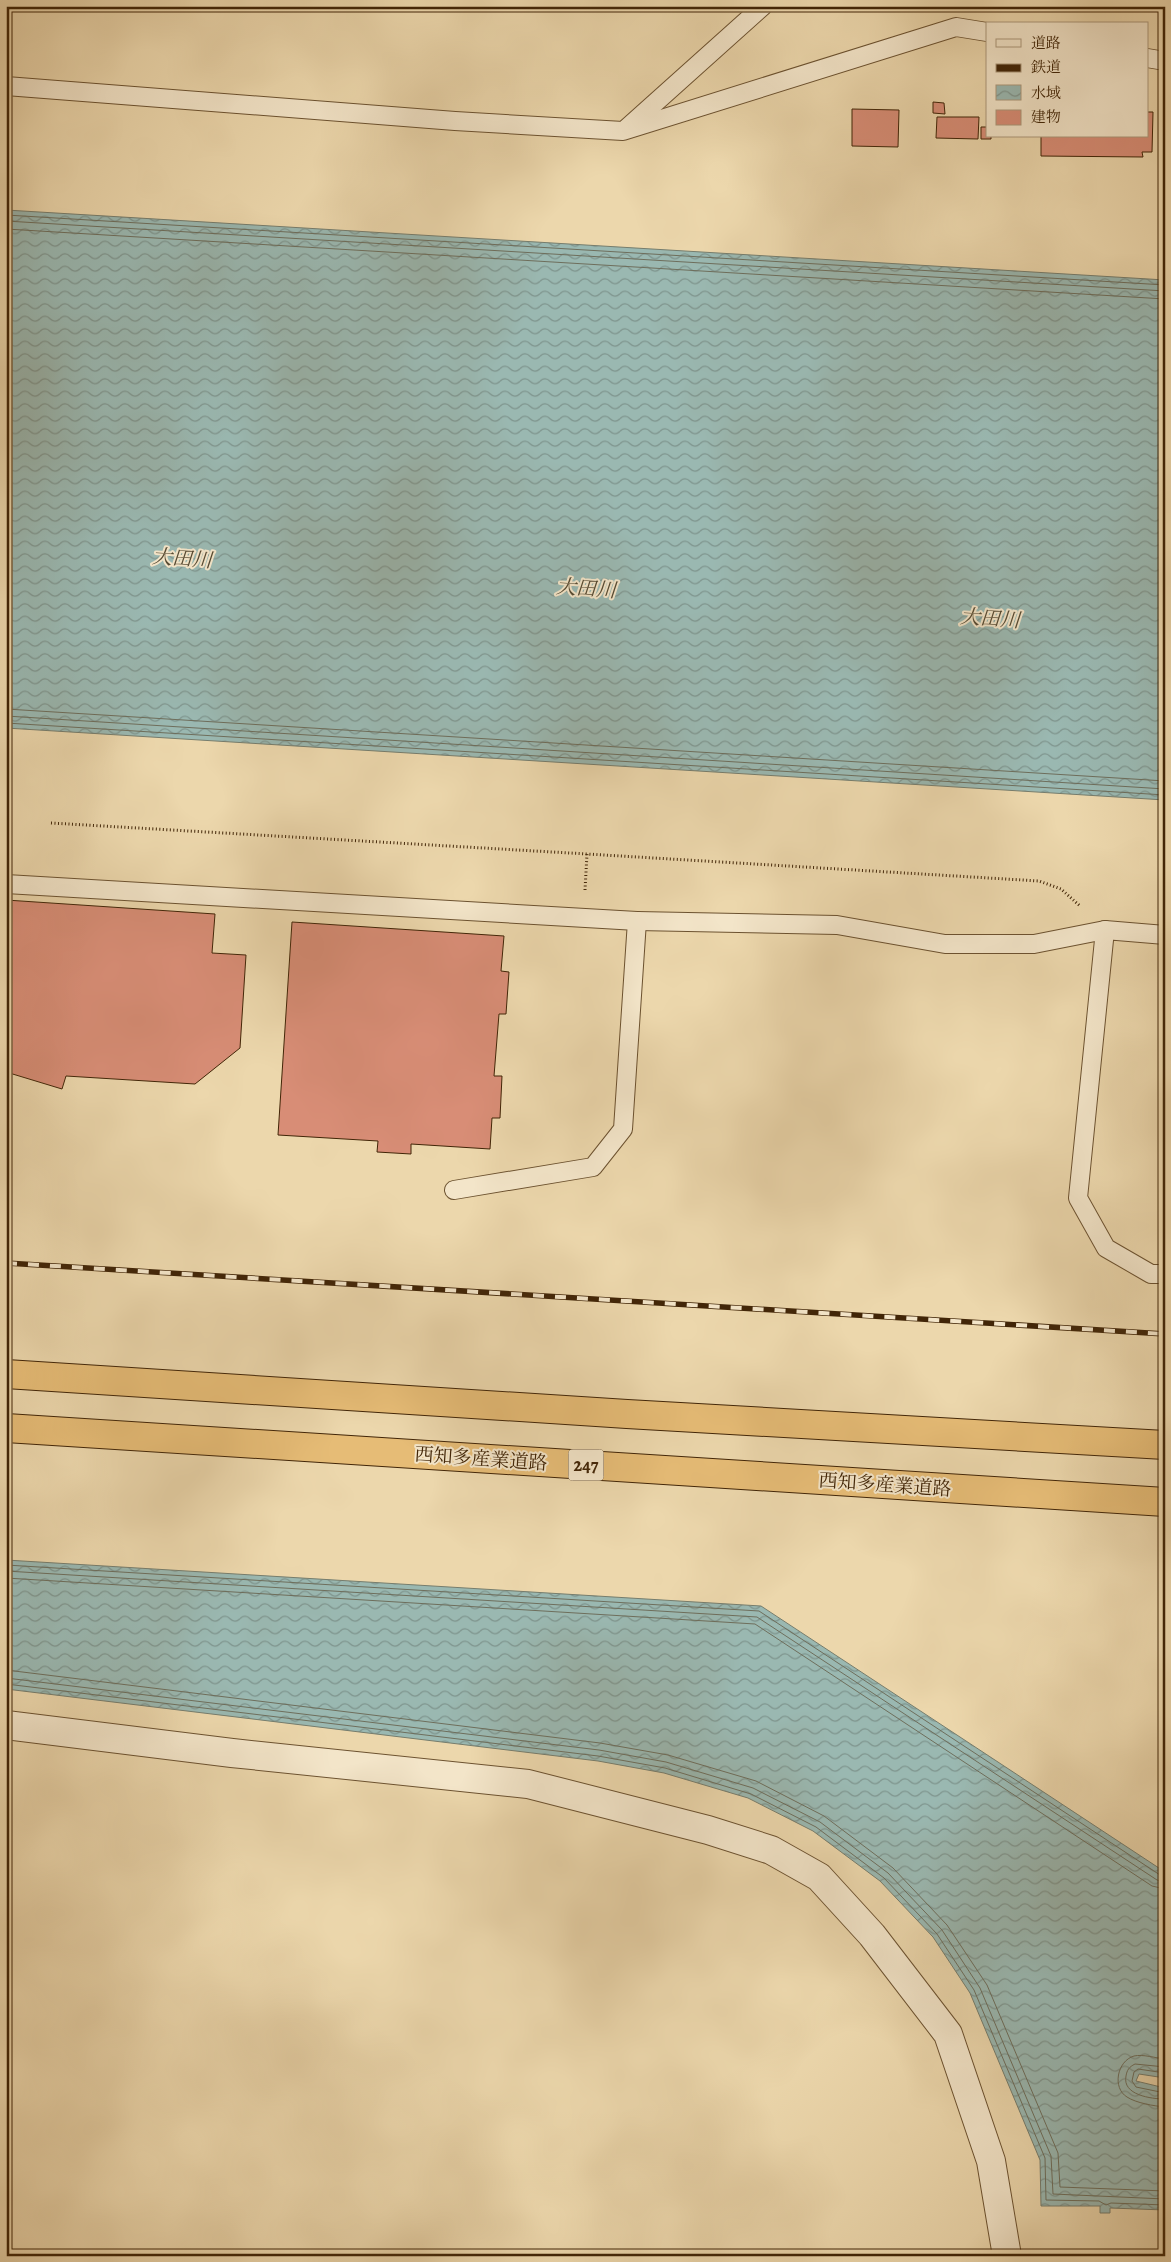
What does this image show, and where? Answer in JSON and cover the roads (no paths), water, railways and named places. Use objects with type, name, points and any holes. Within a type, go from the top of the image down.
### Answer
[{"type":"highway","points":[[6,1374],[726,1420],[1165,1445]]},
{"type":"highway","name":"西知多産業道路","points":[[6,1428],[1165,1502]]},
{"type":"street","points":[[6,1725],[232,1753],[528,1784],[708,1830],[771,1850],[820,1877],[872,1935],[948,2034],[991,2161],[1007,2256]]},
{"type":"lane","points":[[623,131],[763,6]]},
{"type":"lane","points":[[6,86],[455,121],[623,131],[956,27],[986,32]]},
{"type":"lane","points":[[1148,58],[1165,61]]},
{"type":"lane","points":[[6,884],[637,921],[837,925],[945,944],[1034,944],[1105,930],[1165,935]]},
{"type":"lane","points":[[454,1190],[593,1167],[623,1129],[637,921]]},
{"type":"lane","points":[[1105,930],[1078,1198],[1106,1248],[1151,1274],[1165,1274]]},
{"type":"water","name":"大田川","points":[[6,210],[1165,280],[1165,800],[6,728]]},
{"type":"water","points":[[6,1560],[761,1606],[1165,1872],[1165,2078],[1139,2074],[1136,2081],[1165,2088],[1165,2210],[1110,2208],[1110,2213],[1100,2213],[1100,2206],[1041,2206],[1040,2160],[970,1993],[933,1937],[880,1881],[813,1831],[748,1798],[664,1773],[598,1761],[6,1689]]},
{"type":"railway","points":[[6,1263],[1165,1334]]}]
